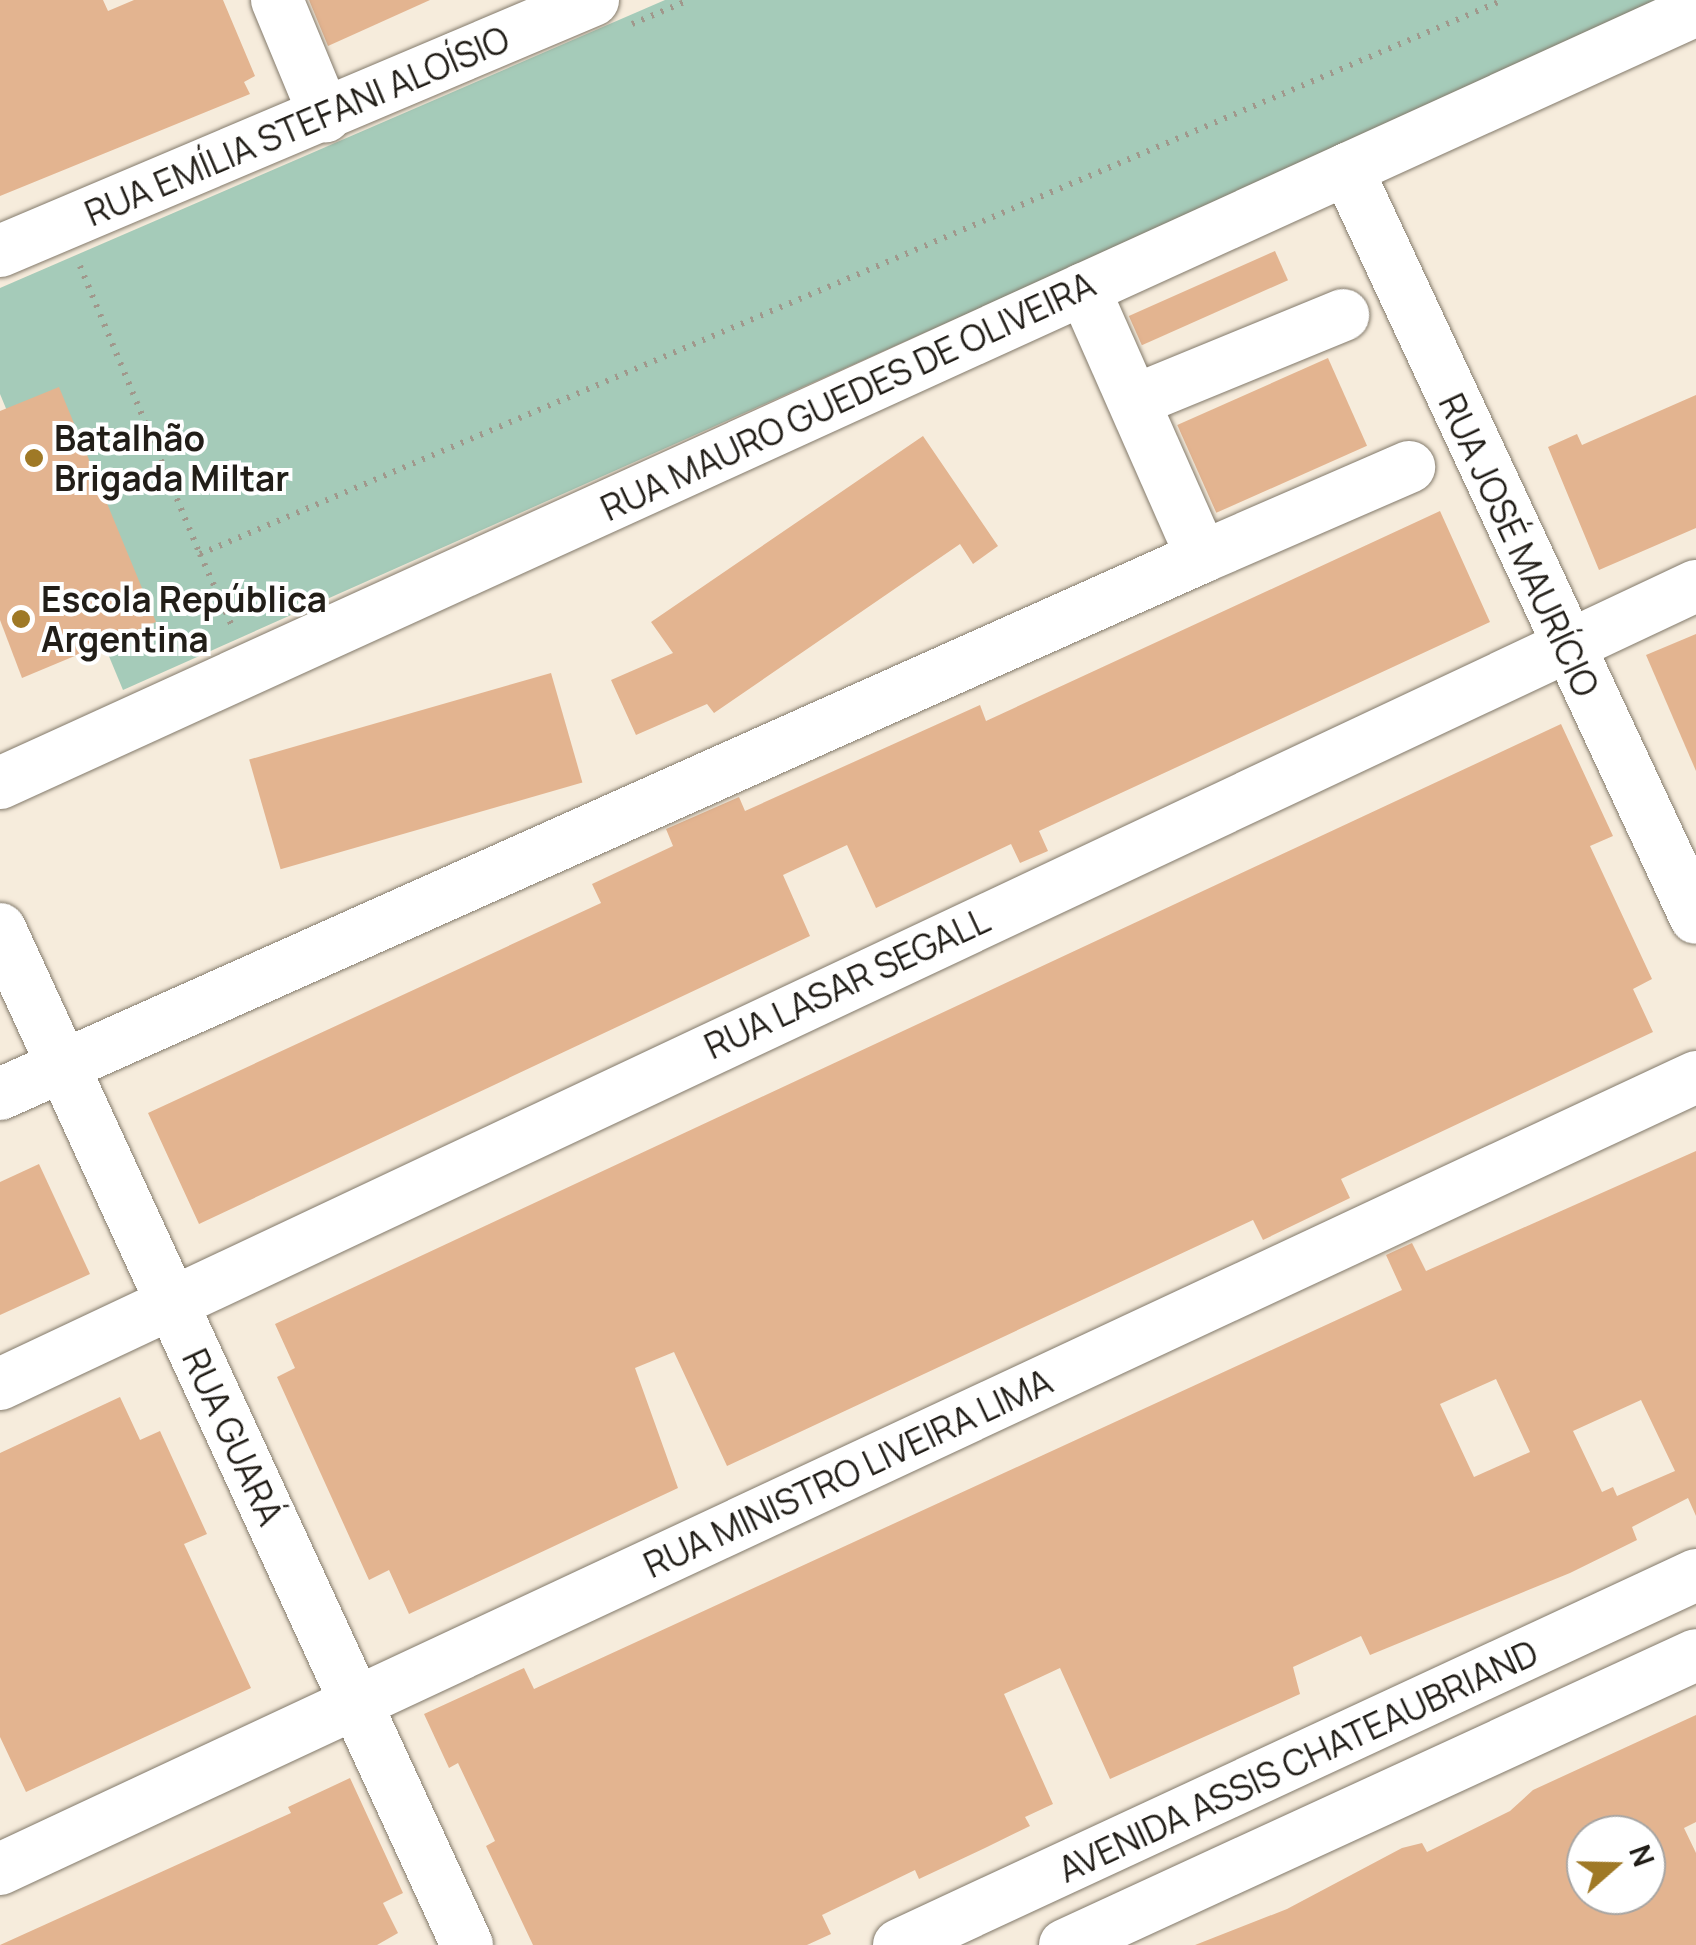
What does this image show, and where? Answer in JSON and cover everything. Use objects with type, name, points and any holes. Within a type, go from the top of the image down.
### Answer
[{"type":"street","points":[[277,0],[325,116]]},
{"type":"street","name":"RUA MAURO GUEDES DE OLIVEIRA","points":[[0,783],[1696,10]]},
{"type":"street","name":"RUA EMÍLIA STEFANI ALOÍSIO","points":[[0,251],[325,116],[605,15]]},
{"type":"street","name":"RUA JOSÉ MAURÍCIO","points":[[1347,169],[1563,642],[1696,918]]},
{"type":"street","points":[[1084,288],[1202,557]]},
{"type":"street","points":[[1136,400],[1343,315]]},
{"type":"street","points":[[0,1094],[1409,467]]},
{"type":"street","name":"RUA LASAR SEGALL","points":[[0,1384],[1563,642],[1696,586]]},
{"type":"street","name":"RUA GUARÁ","points":[[0,929],[13,993],[62,1065],[467,1945]]},
{"type":"street","name":"RUA MINISTRO LIVEIRA LIMA","points":[[0,1870],[1696,1077]]},
{"type":"street","name":"AVENIDA ASSIS CHATEAUBRIAND","points":[[899,1945],[1696,1575]]},
{"type":"street","name":"AVENIDA ASSIS CHATEAUBRIAND","points":[[1065,1945],[1696,1655]]},
{"type":"street","points":[[1412,1710],[1444,1773]]},
{"type":"path","points":[[605,15],[689,0]]},
{"type":"path","points":[[200,554],[1503,0]]},
{"type":"path","points":[[96,254],[78,261],[228,617]]},
{"type":"green space","points":[[665,0],[1671,0],[123,690],[0,394],[0,288]]},
{"type":"building","points":[[0,0],[103,0],[108,11],[134,0],[223,0],[255,76],[244,82],[250,94],[0,196]]},
{"type":"building","points":[[309,0],[430,0],[328,46]]},
{"type":"building","points":[[1275,251],[1288,280],[1142,345],[1129,316]]},
{"type":"building","points":[[1328,358],[1367,446],[1216,513],[1177,425]]},
{"type":"building","points":[[59,387],[156,622],[22,678],[0,620],[0,411]]},
{"type":"building","points":[[1696,395],[1696,528],[1599,570],[1548,447],[1577,434],[1582,445]]},
{"type":"building","points":[[923,436],[998,546],[973,564],[960,544],[714,713],[707,704],[636,735],[611,680],[673,653],[651,622]]},
{"type":"building","points":[[1440,511],[1490,622],[1039,831],[1048,851],[1020,863],[1011,844],[876,908],[847,845],[783,875],[810,936],[199,1224],[148,1113],[601,903],[592,884],[673,846],[666,829],[739,797],[745,811],[980,705],[986,721]]},
{"type":"building","points":[[1696,634],[1696,771],[1646,655]]},
{"type":"building","points":[[551,673],[582,783],[281,869],[249,760]]},
{"type":"building","points":[[1561,724],[1613,836],[1590,846],[1652,979],[1633,989],[1653,1032],[1341,1179],[1350,1198],[1263,1240],[1253,1220],[727,1466],[674,1352],[635,1368],[678,1488],[409,1614],[389,1570],[369,1580],[277,1377],[295,1368],[275,1324]]},
{"type":"building","points":[[1696,1151],[1696,1516],[1688,1498],[1632,1527],[1637,1540],[1570,1573],[1370,1655],[1361,1636],[1293,1667],[1300,1694],[1110,1779],[1060,1668],[1004,1694],[1053,1804],[1025,1817],[1030,1826],[985,1848],[919,1879],[915,1870],[822,1915],[831,1934],[807,1945],[533,1945],[486,1846],[495,1841],[458,1763],[449,1768],[424,1714],[524,1668],[534,1689],[1402,1290],[1386,1255],[1412,1243],[1426,1271]],"holes":[[[1496,1379],[1530,1452],[1474,1477],[1440,1404]],[[1641,1400],[1675,1471],[1617,1496],[1613,1487],[1602,1492],[1573,1431]]]},
{"type":"building","points":[[39,1164],[90,1274],[0,1315],[0,1182]]},
{"type":"building","points":[[120,1397],[140,1440],[160,1431],[207,1534],[184,1544],[251,1688],[26,1792],[0,1737],[0,1453]]},
{"type":"building","points":[[1696,1715],[1696,1822],[1684,1828],[1696,1853],[1696,1945],[1195,1945],[1287,1909],[1402,1848],[1422,1843],[1427,1852],[1510,1811],[1533,1790]]},
{"type":"building","points":[[350,1778],[403,1893],[383,1903],[398,1933],[377,1945],[0,1945],[291,1813],[288,1807]]},
{"type":"place","name":"Batalhão Brigada Miltar","points":[[34,458]]},
{"type":"place","name":"Escola República Argentina","points":[[21,619]]}]
